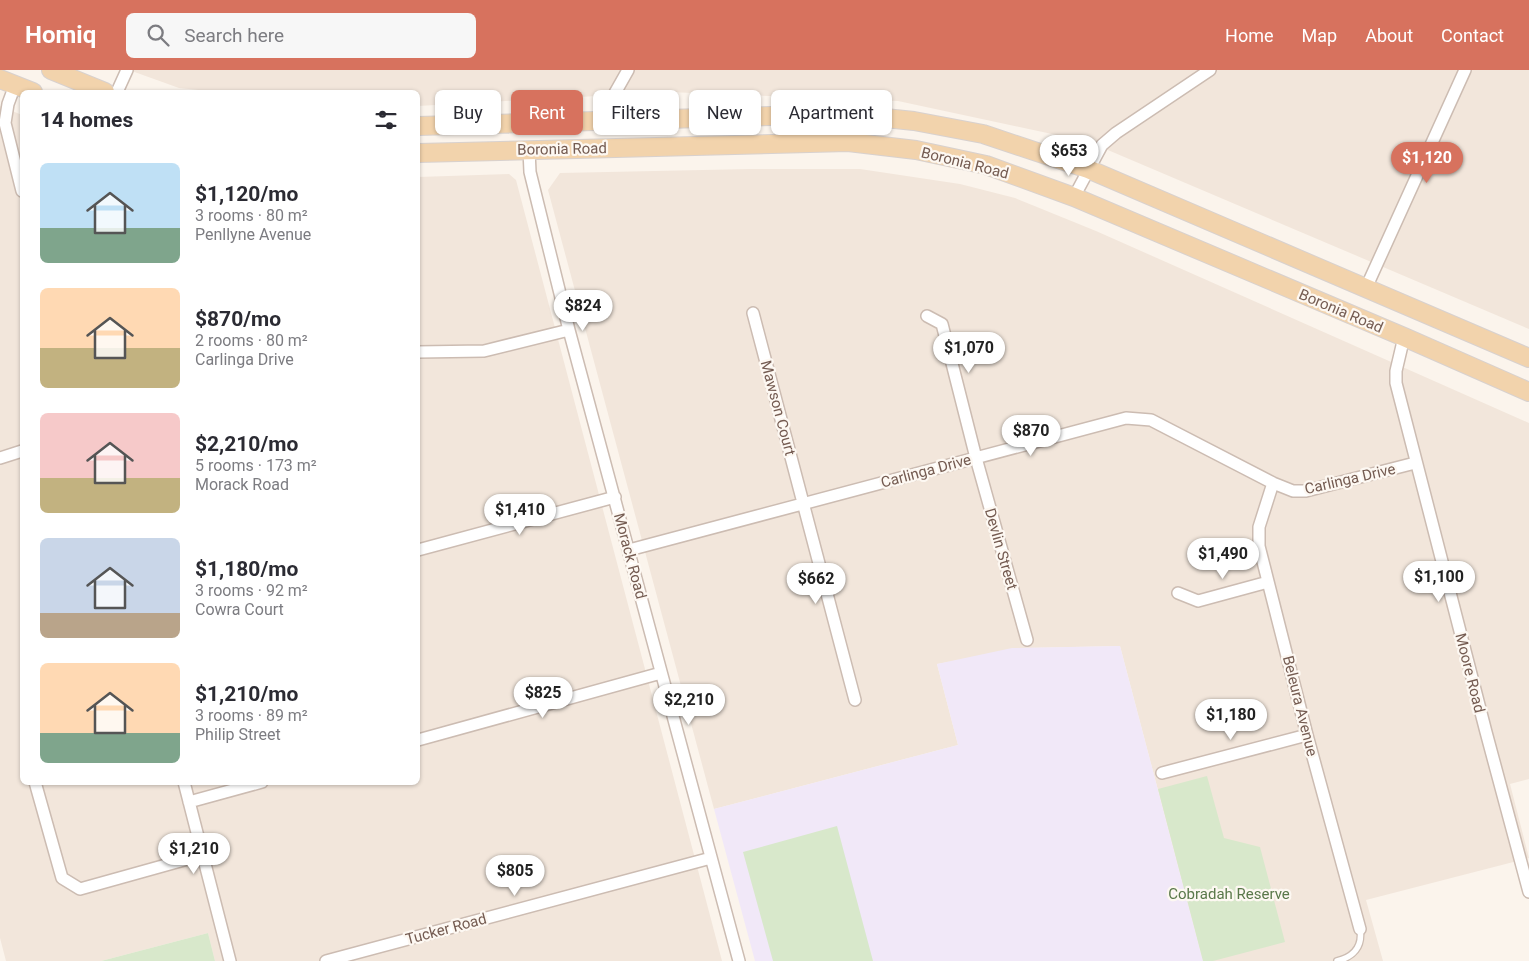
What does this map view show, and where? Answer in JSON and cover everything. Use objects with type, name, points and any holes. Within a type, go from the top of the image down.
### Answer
[{"type":"main road","points":[[51,70],[100,90]]},
{"type":"main road","points":[[13,78],[30,90]]},
{"type":"main road","name":"Boronia Road","points":[[679,119],[846,114],[914,121],[983,134],[1088,169],[1529,358]]},
{"type":"main road","name":"Boronia Road","points":[[420,126],[511,123]]},
{"type":"main road","points":[[529,150],[530,135]]},
{"type":"main road","points":[[615,135],[616,148]]},
{"type":"main road","name":"Boronia Road","points":[[420,153],[848,142],[916,150],[986,165],[1074,197],[1529,392]]},
{"type":"street","points":[[119,90],[127,70]]},
{"type":"street","points":[[617,90],[628,70]]},
{"type":"street","points":[[1074,197],[1102,145],[1116,133],[1210,70]]},
{"type":"street","points":[[1366,288],[1465,70]]},
{"type":"street","points":[[13,78],[5,123],[20,183]]},
{"type":"street","name":"Morack Road","points":[[529,150],[530,172],[569,330],[739,961]]},
{"type":"street","name":"Mawson Court","points":[[753,313],[855,700]]},
{"type":"street","name":"Devlin Street","points":[[927,316],[942,324],[976,458],[1027,640]]},
{"type":"street","points":[[420,352],[484,351],[569,330]]},
{"type":"street","name":"Moore Road","points":[[1404,337],[1396,370],[1396,383],[1529,892]]},
{"type":"street","name":"Carlinga Drive","points":[[629,550],[1126,418],[1151,420],[1273,483],[1293,491],[1306,491],[1416,463]]},
{"type":"street","points":[[0,458],[20,453]]},
{"type":"street","name":"Beleura Avenue","points":[[1273,483],[1259,527],[1259,546],[1307,735],[1360,929]]},
{"type":"street","points":[[420,549],[615,497]]},
{"type":"street","points":[[1178,592],[1198,601],[1268,582]]},
{"type":"street","points":[[420,739],[661,673]]},
{"type":"street","points":[[1162,773],[1307,735]]},
{"type":"street","points":[[37,785],[62,878],[80,889],[202,855]]},
{"type":"street","points":[[185,785],[230,961]]},
{"type":"street","points":[[190,802],[251,785]]},
{"type":"street","name":"Tucker Road","points":[[326,961],[711,858]]},
{"type":"lane","points":[[1337,961],[1352,955],[1357,950],[1361,936],[1360,929]]},
{"type":"shaded area","points":[[129,70],[1529,70],[1529,329],[1089,142],[892,101],[892,90],[771,90],[771,96],[761,96],[761,90],[689,90],[689,93],[679,92],[679,90],[593,90],[593,96],[583,97],[583,90],[511,90],[511,101],[501,101],[501,90],[435,90],[435,105],[420,106],[420,90],[198,90],[179,88]]},
{"type":"shaded area","points":[[0,106],[20,114],[20,785],[420,785],[420,177],[509,174],[516,180],[722,961],[215,961],[208,933],[101,961],[6,961],[0,938]]},
{"type":"shaded area","points":[[860,169],[960,184],[1015,198],[1096,231],[1529,423],[1529,779],[1510,784],[1529,858],[1366,900],[1383,961],[1203,961],[1120,646],[1026,648],[937,664],[958,745],[714,809],[548,190],[560,173]]},
{"type":"shaded area","points":[[1120,646],[1203,961],[755,961],[714,809],[958,745],[937,664],[1012,648]]},
{"type":"green space","name":"Cobradah Reserve","points":[[1207,776],[1224,838],[1260,847],[1285,942],[1213,961],[1203,961],[1158,789]]},
{"type":"green space","points":[[837,826],[873,961],[773,961],[743,852]]},
{"type":"green space","points":[[208,933],[215,961],[101,961]]}]
